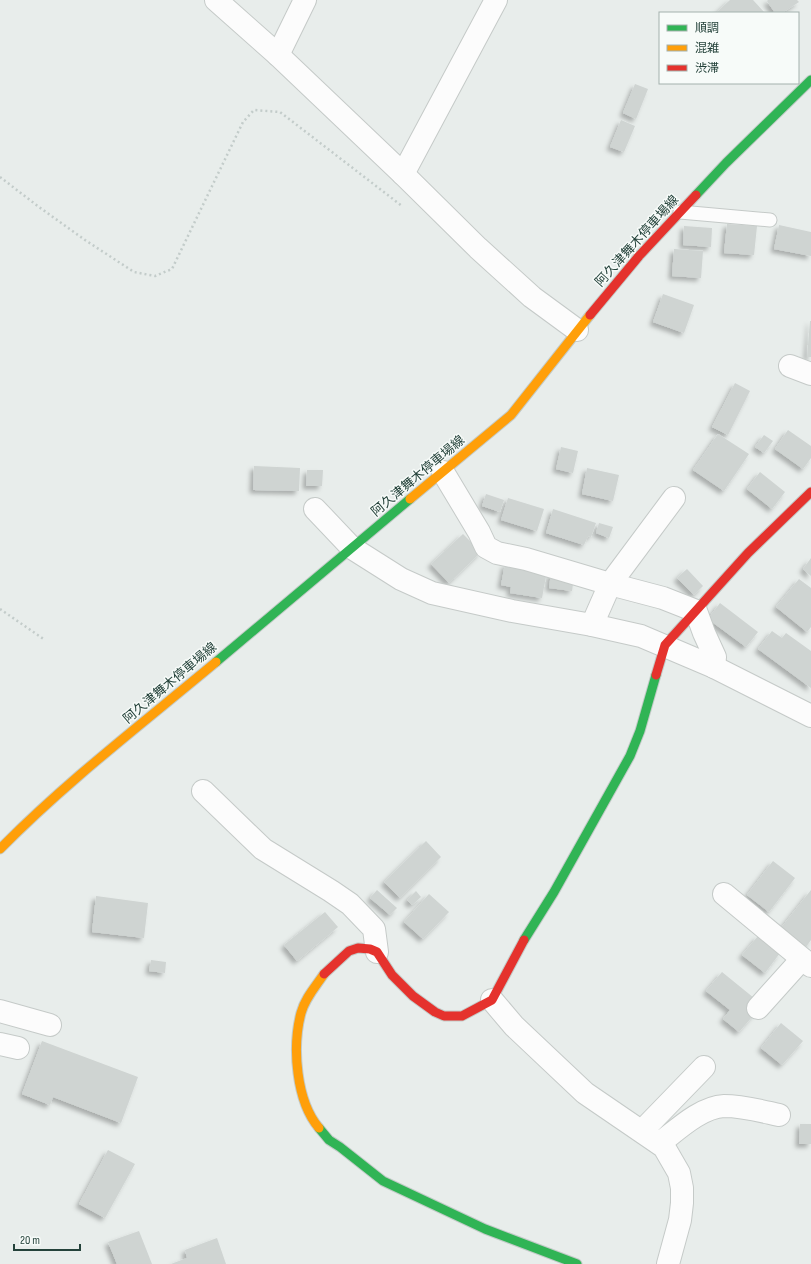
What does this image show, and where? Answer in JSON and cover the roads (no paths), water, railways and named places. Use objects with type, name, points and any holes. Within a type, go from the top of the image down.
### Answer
[{"type":"street","points":[[216,0],[278,55],[478,248],[532,297],[577,330]]},
{"type":"street","points":[[278,55],[305,0]]},
{"type":"street","points":[[403,174],[496,0]]},
{"type":"street","name":"阿久津舞木停車場線","points":[[0,849],[65,786],[161,708],[511,415],[540,380],[577,330],[639,256],[726,164],[811,80]]},
{"type":"street","points":[[790,366],[811,374]]},
{"type":"street","points":[[443,472],[479,532],[486,547],[497,553],[526,559],[663,598],[696,611],[715,657],[714,667]]},
{"type":"street","points":[[203,790],[263,850],[350,904],[374,929],[377,952],[392,975],[413,996],[444,1016],[462,1016],[471,1012],[492,1000],[523,942],[554,892],[630,756],[640,731],[665,645],[748,554],[811,492]]},
{"type":"street","points":[[592,625],[610,584],[674,498]]},
{"type":"street","points":[[315,509],[352,548],[401,579],[432,593],[512,611],[592,625],[641,636],[714,667],[811,716]]},
{"type":"street","points":[[724,894],[807,962],[758,1008]]},
{"type":"street","points":[[377,952],[370,948],[358,948],[349,951],[342,956],[325,973],[309,995],[301,1013],[296,1049],[297,1070],[300,1088],[306,1106],[314,1122],[329,1140],[384,1181],[485,1229],[577,1264]]},
{"type":"street","points":[[492,1000],[514,1026],[585,1093],[664,1147],[680,1173],[682,1188],[680,1220],[668,1264]]},
{"type":"street","points":[[0,1011],[50,1025]]},
{"type":"street","points":[[642,1131],[704,1067]]},
{"type":"street","points":[[660,1143],[687,1122],[708,1110],[723,1106],[746,1108],[779,1115]]},
{"type":"lane","points":[[680,212],[770,220]]}]
